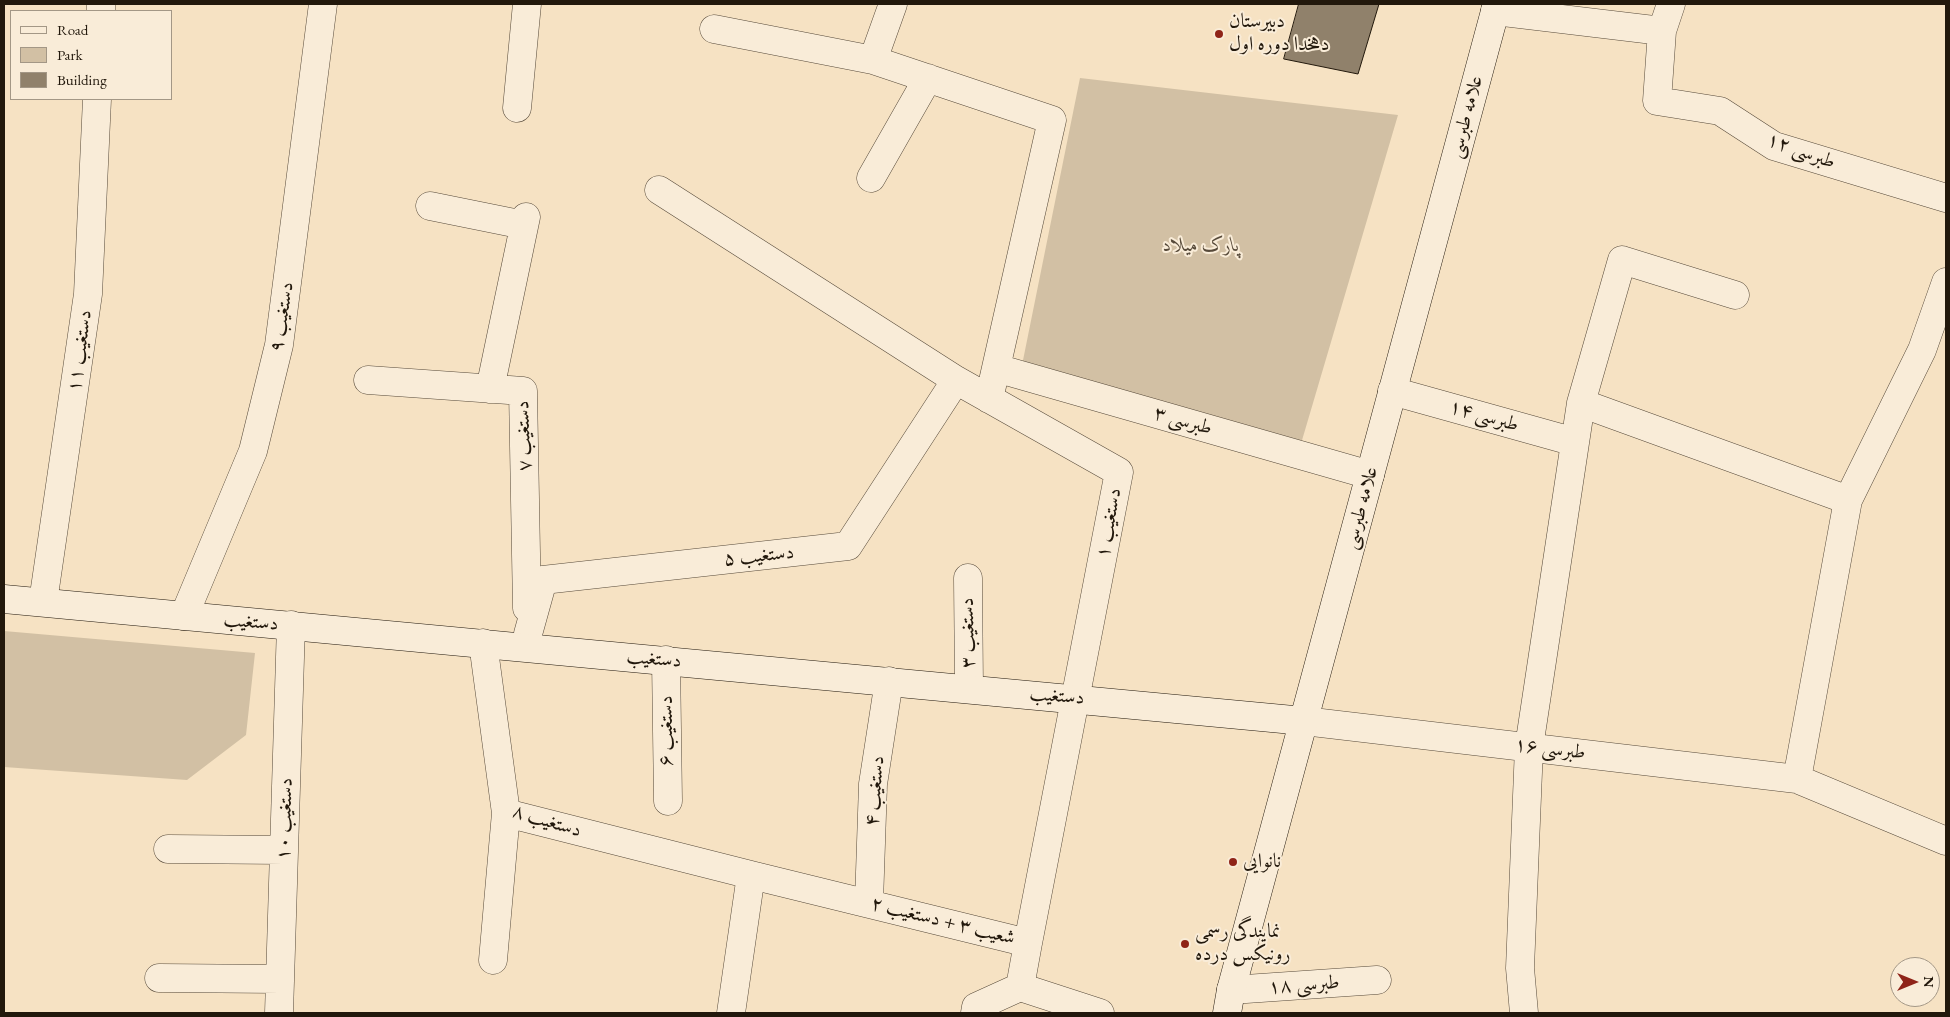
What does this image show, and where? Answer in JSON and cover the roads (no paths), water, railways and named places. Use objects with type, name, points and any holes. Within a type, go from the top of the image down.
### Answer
[{"type":"street","name":"دستغیب ۹","points":[[184,616],[253,451],[279,345],[323,4]]},
{"type":"street","points":[[517,108],[527,4]]},
{"type":"street","points":[[873,60],[893,4]]},
{"type":"street","points":[[1496,8],[1662,31],[1671,4]]},
{"type":"street","name":"علامه طبرسی","points":[[1229,1002],[1496,8]]},
{"type":"street","points":[[714,29],[873,60],[1052,120],[989,399]]},
{"type":"street","name":"طبرسی ۱۲","points":[[1662,31],[1657,101],[1720,110],[1774,146],[1946,198]]},
{"type":"street","points":[[871,178],[928,78]]},
{"type":"street","name":"دستغیب ۱۱","points":[[43,602],[88,294],[97,100]]},
{"type":"street","name":"دستغیب ۱","points":[[659,190],[956,380],[1119,472],[1077,698]]},
{"type":"street","points":[[430,206],[525,221],[490,389]]},
{"type":"street","points":[[1524,1013],[1520,968],[1528,747],[1581,403],[1622,260],[1735,295]]},
{"type":"street","points":[[1797,779],[1848,500],[1922,350],[1946,282]]},
{"type":"street","name":"طبرسی ۳","points":[[996,368],[1370,475]]},
{"type":"street","name":"دستغیب ۷","points":[[368,380],[524,391],[528,641]]},
{"type":"street","name":"دستغیب ۵","points":[[528,641],[543,580],[848,546],[956,380]]},
{"type":"street","name":"طبرسی ۱۴","points":[[1392,391],[1576,442]]},
{"type":"street","points":[[1581,403],[1848,500]]},
{"type":"street","name":"دستغیب ۳","points":[[968,578],[969,688]]},
{"type":"street","name":"دستغیب","points":[[4,599],[483,643],[528,641],[666,660],[1304,721]]},
{"type":"street","name":"دستغیب ۱۰","points":[[279,1013],[291,625]]},
{"type":"street","name":"دستغیب ۸","points":[[483,643],[506,813],[751,875]]},
{"type":"street","name":"دستغیب ۶","points":[[666,660],[668,801]]},
{"type":"street","name":"دستغیب ۴","points":[[868,902],[873,784],[889,680]]},
{"type":"street","name":"شعیب ۳ + دستغیب ۲","points":[[751,875],[868,902],[1028,943],[1077,698]]},
{"type":"street","name":"طبرسی ۱۶","points":[[1304,721],[1797,779],[1946,841]]},
{"type":"street","points":[[493,960],[506,813]]},
{"type":"street","points":[[168,849],[284,850]]},
{"type":"street","points":[[731,1013],[751,875]]},
{"type":"street","points":[[1020,987],[1028,943]]},
{"type":"street","points":[[159,978],[280,979]]},
{"type":"street","name":"طبرسی ۱۸","points":[[1229,1002],[1377,980]]},
{"type":"street","points":[[975,1013],[976,1007],[1020,987],[1094,1012]]},
{"type":"place","name":"دبیرستان دهخدا دوره اول","points":[[1219,34]]},
{"type":"place","name":"نانوایی","points":[[1233,862]]},
{"type":"place","name":"نمایندگی رسمی رونیکس درده","points":[[1185,944]]},
{"type":"park label","name":"پارک میلاد","points":[[1201,246]]}]
